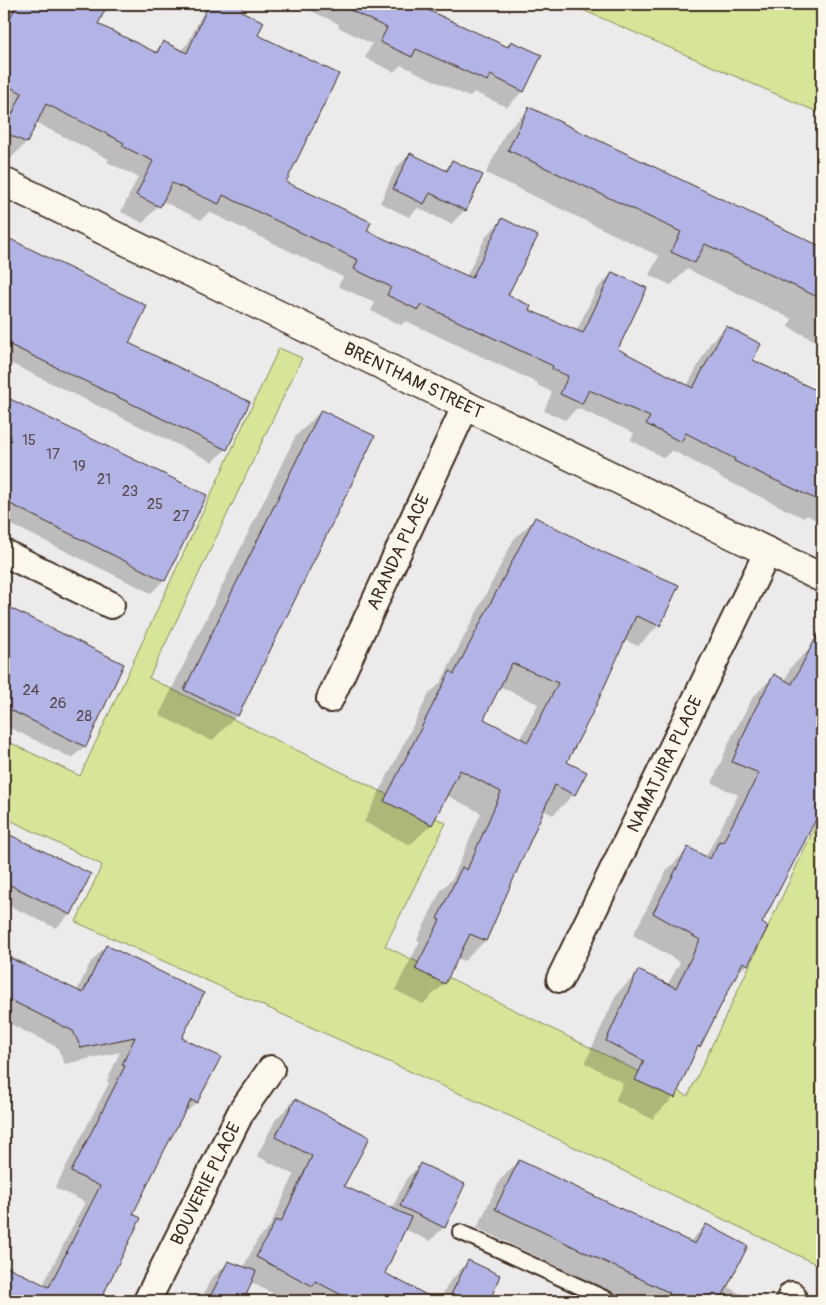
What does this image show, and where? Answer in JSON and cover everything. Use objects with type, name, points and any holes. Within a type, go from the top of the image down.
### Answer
[{"type":"street","name":"BRENTHAM STREET","points":[[4,182],[768,550],[822,578]]},
{"type":"street","name":"ARANDA PLACE","points":[[330,699],[466,405]]},
{"type":"street","name":"NAMATJIRA PLACE","points":[[560,979],[768,550]]},
{"type":"street","points":[[4,553],[111,605]]},
{"type":"street","name":"BOUVERIE PLACE","points":[[147,1301],[242,1112],[271,1069]]},
{"type":"lane","points":[[460,1232],[611,1301]]},
{"type":"green space","points":[[569,4],[822,4],[822,114]]},
{"type":"green space","points":[[279,348],[302,358],[149,678],[446,823],[385,946],[688,1096],[822,812],[822,1267],[514,1118],[76,922],[102,865],[4,817],[4,740],[80,776]]},
{"type":"building","points":[[17,4],[108,4],[98,24],[157,53],[163,41],[187,53],[209,4],[244,4],[241,11],[264,22],[258,35],[339,74],[286,182],[371,222],[367,231],[472,278],[502,218],[538,236],[508,295],[531,306],[529,310],[583,333],[612,272],[647,288],[618,349],[693,388],[726,326],[761,344],[753,360],[822,393],[822,502],[734,461],[735,459],[686,433],[681,442],[646,424],[650,417],[589,390],[582,404],[560,394],[568,376],[552,369],[553,366],[421,304],[418,310],[387,295],[391,287],[354,269],[358,260],[223,195],[219,204],[172,183],[160,207],[136,195],[153,161],[122,146],[124,143],[115,138],[46,104],[27,143],[4,132],[22,93],[4,84],[4,30]]},
{"type":"building","points":[[338,4],[415,4],[508,47],[511,41],[542,55],[524,92],[490,75],[487,81],[416,49],[412,57],[380,42],[387,28]]},
{"type":"building","points":[[529,107],[822,247],[822,299],[705,244],[695,263],[671,252],[681,232],[508,150]]},
{"type":"building","points":[[410,153],[447,171],[452,160],[483,175],[466,211],[430,193],[424,204],[393,189]]},
{"type":"building","points":[[4,236],[147,306],[129,343],[250,402],[227,450],[4,342]]},
{"type":"building","points":[[4,396],[207,495],[165,581],[4,501]]},
{"type":"building","points":[[321,410],[375,436],[238,716],[184,690]]},
{"type":"building","points":[[535,517],[605,553],[679,585],[660,626],[636,616],[593,712],[567,762],[587,772],[575,795],[555,785],[486,941],[470,934],[445,984],[415,969],[440,920],[437,919],[462,867],[467,870],[501,792],[460,770],[432,825],[384,801],[450,671],[454,674]],"holes":[[[512,663],[558,683],[528,742],[484,719]]]},
{"type":"building","points":[[4,605],[124,664],[86,747],[4,707]]},
{"type":"building","points":[[822,626],[822,808],[762,923],[768,927],[748,965],[743,962],[700,1047],[698,1046],[675,1098],[635,1080],[644,1061],[606,1041],[638,970],[676,988],[700,940],[653,913],[688,847],[710,859],[719,841],[723,842],[759,773],[732,762],[753,713],[774,674],[792,684]]},
{"type":"building","points":[[10,835],[91,874],[71,915],[4,882],[4,848]]},
{"type":"building","points":[[106,945],[204,993],[182,1038],[221,1057],[197,1103],[191,1100],[164,1151],[133,1214],[141,1218],[100,1301],[4,1301],[4,1265],[49,1287],[100,1186],[71,1172],[125,1066],[122,1065],[135,1037],[81,1048],[73,1031],[4,997],[4,955],[83,993]]},
{"type":"building","points":[[295,1099],[370,1137],[344,1186],[411,1217],[385,1273],[438,1301],[353,1301],[315,1281],[313,1286],[256,1257],[276,1220],[281,1222],[312,1156],[275,1137]]},
{"type":"building","points":[[519,1160],[695,1244],[706,1224],[748,1246],[720,1301],[665,1301],[670,1293],[495,1209]]},
{"type":"building","points":[[420,1163],[465,1184],[445,1228],[400,1206]]},
{"type":"building","points":[[468,1260],[500,1275],[490,1301],[448,1301]]},
{"type":"building","points":[[228,1261],[256,1271],[244,1301],[208,1301]]}]
